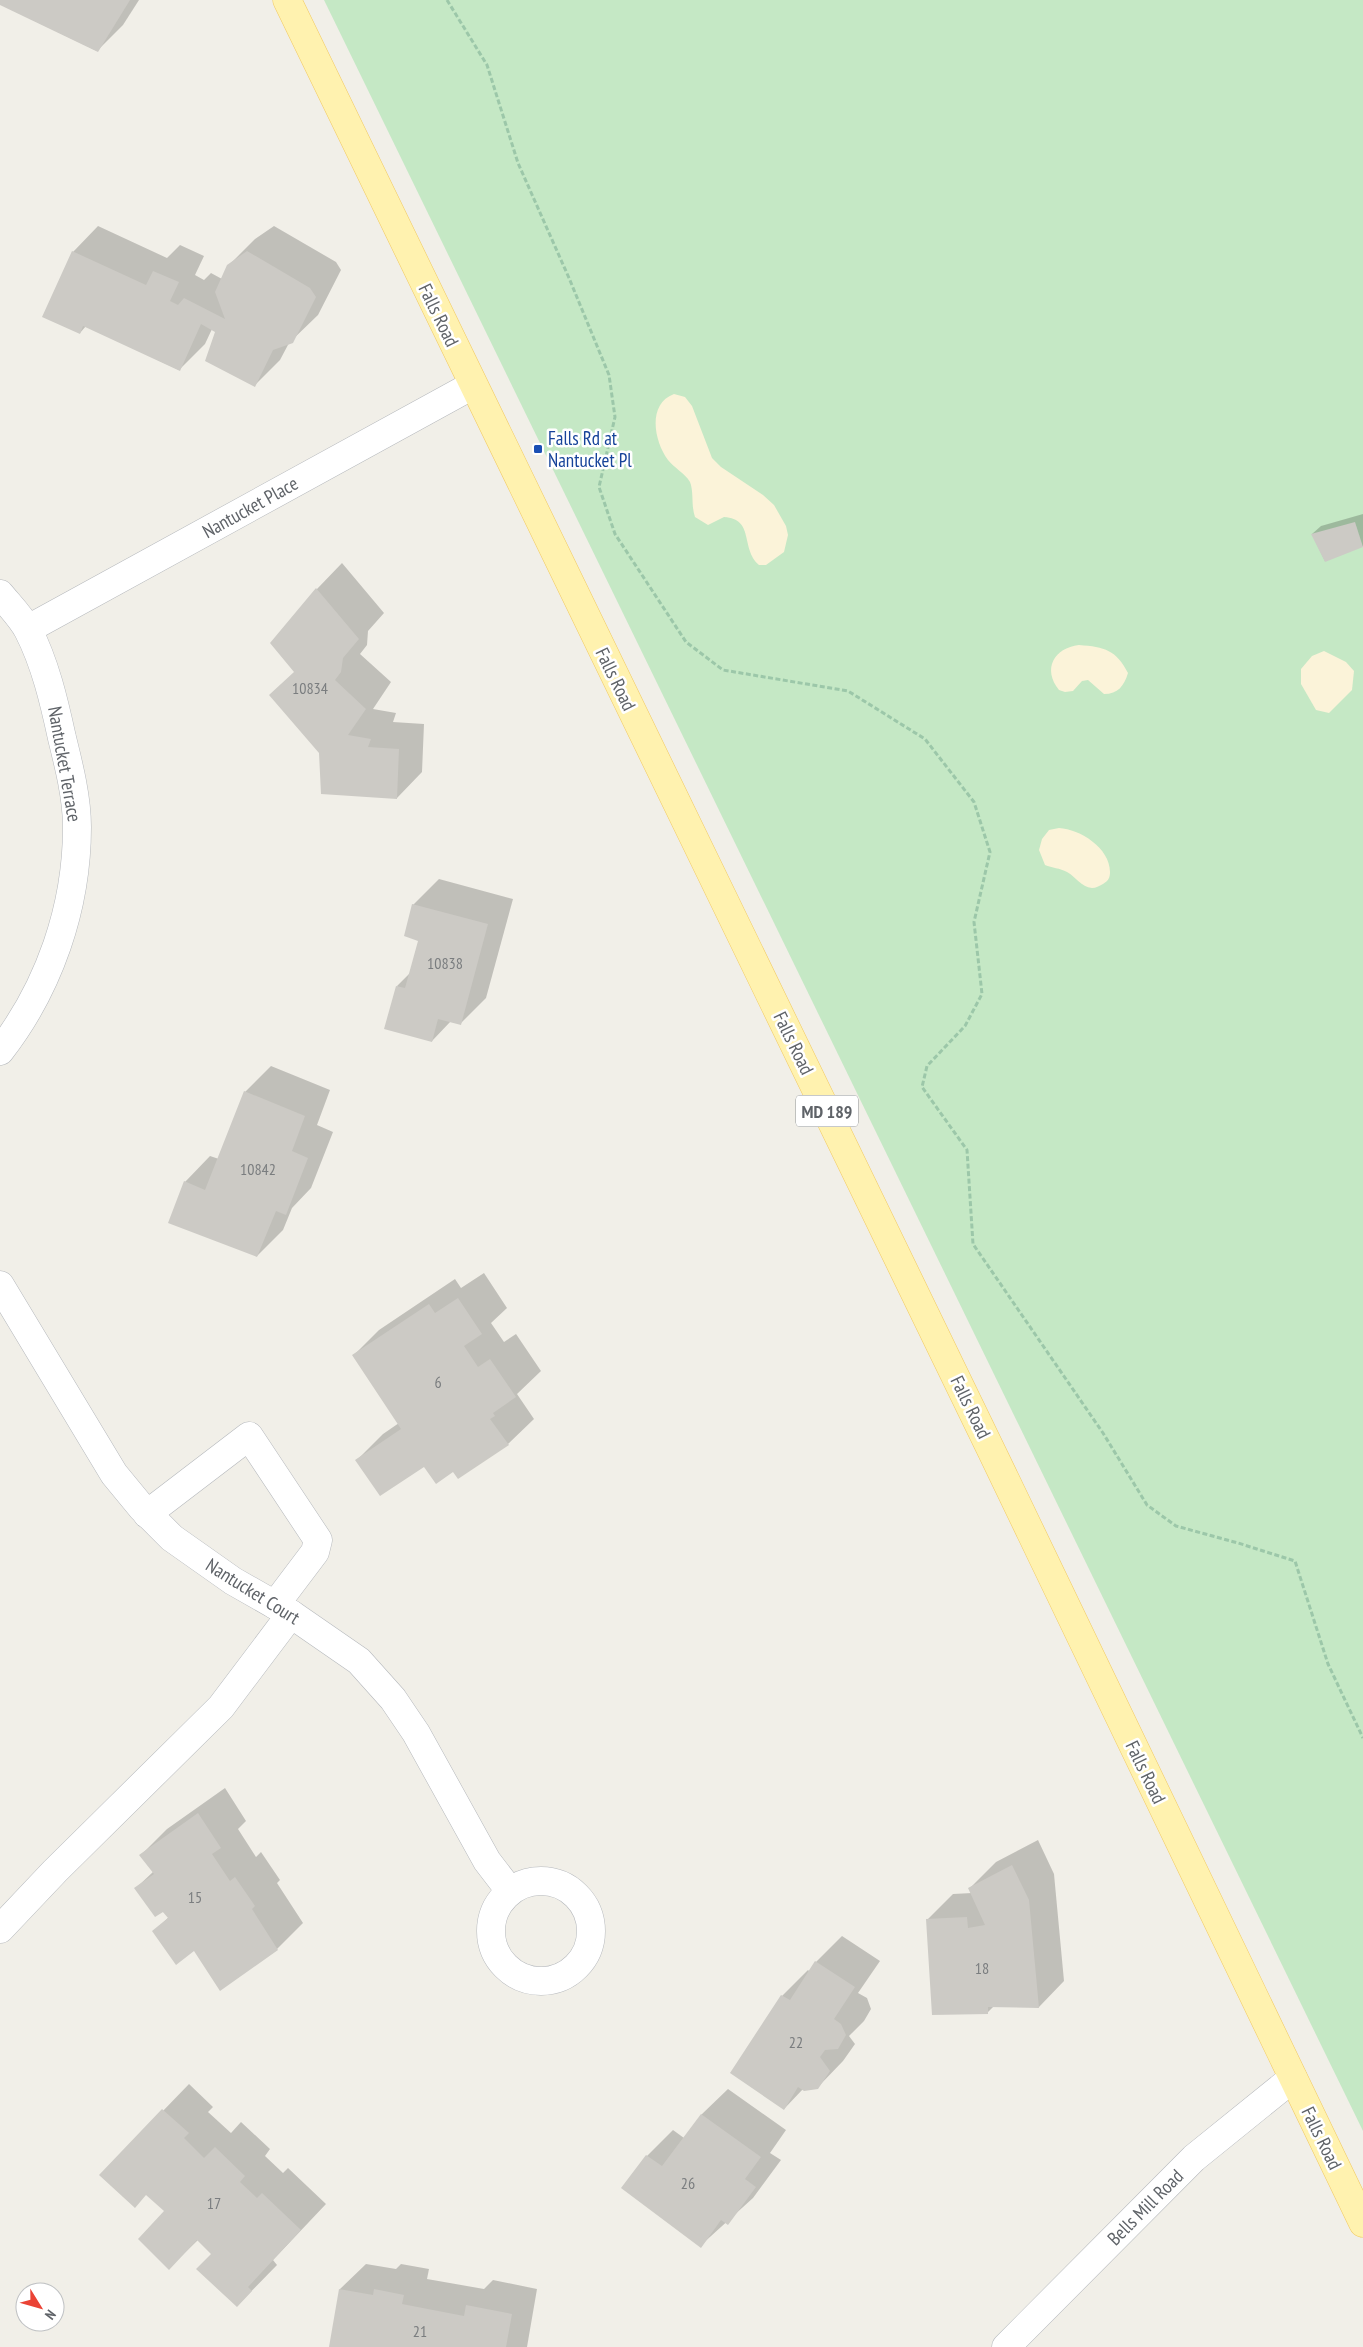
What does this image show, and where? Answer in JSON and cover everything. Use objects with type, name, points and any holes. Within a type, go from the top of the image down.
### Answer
[{"type":"main road","name":"Falls Road","points":[[287,0],[992,1452],[1363,2223]]},
{"type":"street","name":"Nantucket Place","points":[[28,629],[473,385]]},
{"type":"street","name":"Nantucket Terrace","points":[[0,594],[28,629],[53,694],[67,757],[77,826],[74,879],[64,923],[50,969],[19,1028],[0,1052]]},
{"type":"street","name":"Nantucket Court","points":[[0,1285],[114,1474],[147,1514],[172,1538],[234,1581],[283,1609],[359,1661],[393,1699],[416,1733],[488,1861],[510,1891]]},
{"type":"street","points":[[0,1929],[55,1871],[221,1707],[283,1609],[315,1552],[318,1540],[249,1436],[147,1514]]},
{"type":"street","name":"Bells Mill Road","points":[[1006,2347],[1194,2158],[1293,2078]]},
{"type":"path","points":[[447,0],[487,66],[518,163],[610,375],[615,417],[599,487],[614,534],[686,642],[694,648],[724,670],[848,691],[925,738],[974,802],[990,852],[974,922],[982,994],[965,1026],[927,1066],[922,1087],[967,1150],[973,1244],[1103,1434],[1147,1505],[1176,1526],[1294,1561],[1328,1664],[1363,1738]]},
{"type":"green space","points":[[324,0],[1363,0],[1363,2131]]},
{"type":"sand","points":[[674,394],[685,397],[692,406],[712,458],[721,467],[763,495],[774,505],[786,526],[788,535],[784,552],[766,565],[759,565],[753,558],[744,529],[740,523],[734,519],[724,517],[708,525],[695,517],[690,482],[668,460],[659,443],[657,433],[657,414],[660,406],[665,399]]},
{"type":"sand","points":[[1079,645],[1109,651],[1124,665],[1128,673],[1125,682],[1117,691],[1104,694],[1088,680],[1082,681],[1073,691],[1065,692],[1059,690],[1051,675],[1053,661],[1063,650]]},
{"type":"sand","points":[[1324,651],[1346,662],[1354,671],[1352,690],[1329,713],[1316,710],[1301,684],[1301,669],[1312,656]]},
{"type":"sand","points":[[1059,828],[1084,836],[1099,848],[1109,863],[1110,874],[1106,882],[1096,887],[1088,887],[1067,872],[1045,865],[1039,850],[1042,839],[1049,830]]},
{"type":"building","points":[[0,0],[130,0],[98,52],[0,5]]},
{"type":"building","points":[[72,251],[146,285],[153,271],[179,282],[170,301],[178,305],[184,298],[225,319],[215,292],[227,265],[247,251],[310,288],[316,297],[293,343],[273,350],[255,387],[205,361],[215,332],[201,324],[180,371],[83,326],[80,334],[42,317]]},
{"type":"building","points":[[1355,522],[1363,547],[1325,562],[1311,534]]},
{"type":"building","points":[[316,588],[359,639],[343,658],[341,672],[335,680],[366,709],[348,735],[371,739],[368,747],[399,749],[397,799],[321,794],[319,753],[269,695],[294,672],[270,643]]},
{"type":"building","points":[[412,904],[488,924],[461,1025],[438,1019],[432,1042],[384,1029],[396,986],[405,988],[418,941],[404,936]]},
{"type":"building","points":[[244,1091],[305,1116],[292,1151],[308,1158],[286,1215],[276,1211],[257,1257],[168,1223],[184,1181],[205,1190]]},
{"type":"building","points":[[458,1298],[482,1334],[464,1346],[478,1367],[490,1359],[516,1397],[493,1413],[495,1416],[490,1419],[509,1445],[458,1479],[453,1472],[436,1484],[424,1467],[380,1496],[355,1460],[401,1429],[352,1355],[429,1304],[435,1313]]},
{"type":"building","points":[[198,1813],[221,1848],[212,1854],[230,1881],[235,1877],[255,1906],[252,1909],[278,1950],[220,1991],[194,1951],[176,1965],[152,1931],[168,1918],[163,1912],[155,1917],[134,1888],[154,1874],[139,1855]]},
{"type":"building","points":[[1012,1865],[1029,1900],[1039,2008],[988,2007],[988,2014],[932,2015],[926,1919],[967,1917],[968,1928],[985,1925],[968,1888]]},
{"type":"building","points":[[815,1961],[855,1987],[834,2019],[841,2024],[846,2035],[838,2049],[825,2050],[820,2057],[830,2071],[818,2089],[804,2091],[798,2087],[784,2110],[730,2073],[781,1995],[790,2000]]},
{"type":"building","points":[[162,2109],[189,2133],[184,2138],[204,2158],[215,2147],[245,2176],[240,2182],[257,2198],[262,2193],[301,2230],[248,2287],[252,2291],[237,2307],[196,2269],[211,2254],[197,2240],[169,2270],[138,2239],[164,2211],[146,2195],[135,2208],[99,2175]]},
{"type":"building","points":[[701,2114],[761,2157],[745,2179],[756,2187],[728,2225],[721,2220],[701,2248],[621,2188],[646,2155],[662,2166]]},
{"type":"building","points":[[339,2289],[373,2295],[374,2289],[404,2295],[402,2304],[464,2316],[466,2305],[512,2314],[506,2347],[329,2347]]},
{"type":"place","name":"Falls Rd at Nantucket Pl","points":[[538,449]]}]
